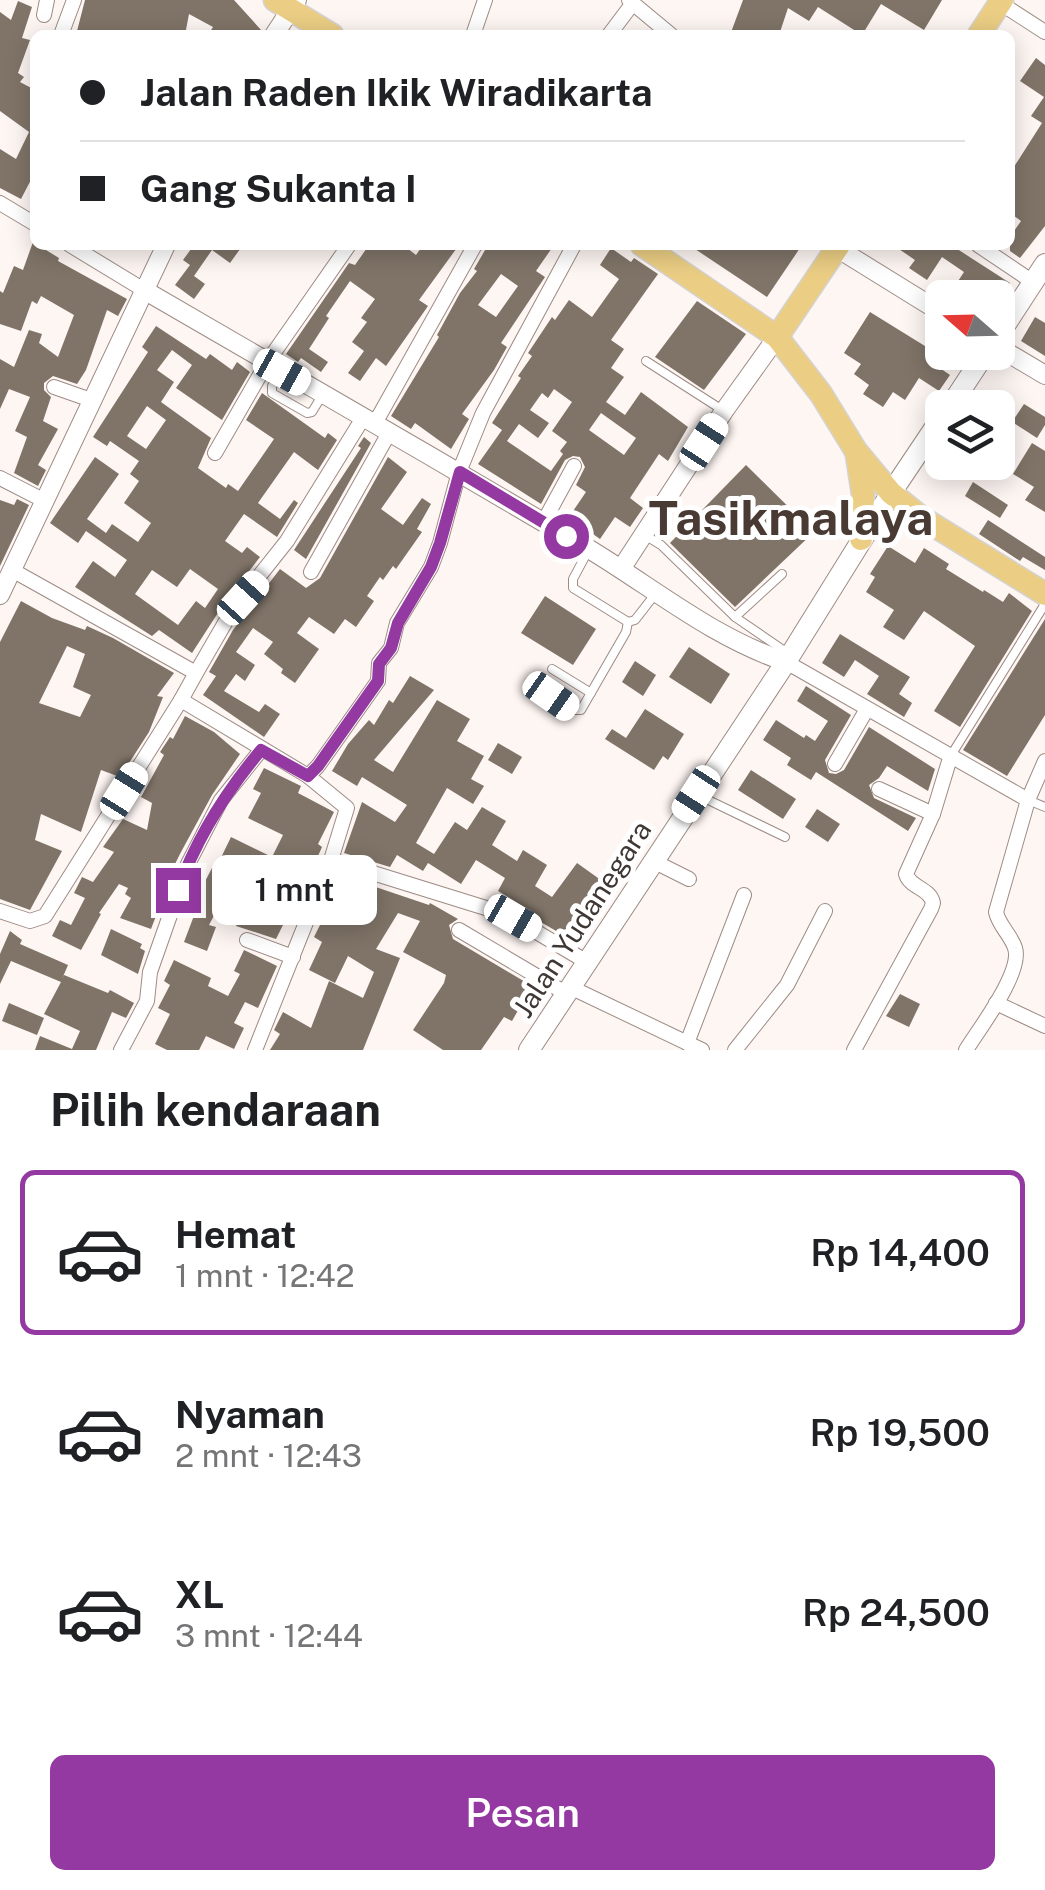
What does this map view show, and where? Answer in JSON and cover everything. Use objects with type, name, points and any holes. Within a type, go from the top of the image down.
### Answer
[{"type":"main road","points":[[287,3],[325,30]]},
{"type":"main road","points":[[982,30],[995,3]]},
{"type":"main road","points":[[649,250],[777,337],[890,493],[922,518],[1045,594]]},
{"type":"main road","points":[[777,337],[836,250]]},
{"type":"main road","points":[[1015,310],[1039,273]]},
{"type":"main road","name":"Jalan Yudanegara","points":[[529,1050],[788,658],[925,442]]},
{"type":"main road","points":[[856,451],[864,494],[862,539]]},
{"type":"street","points":[[63,30],[74,0]]},
{"type":"street","points":[[475,30],[486,0]]},
{"type":"street","points":[[612,30],[631,2],[665,30]]},
{"type":"street","points":[[276,30],[287,3]]},
{"type":"street","points":[[995,3],[1045,32]]},
{"type":"street","points":[[0,203],[30,221]]},
{"type":"street","points":[[78,250],[621,568],[711,630],[750,650],[788,658],[950,758],[1028,800]]},
{"type":"street","points":[[0,595],[164,250]]},
{"type":"street","points":[[214,454],[275,366],[346,250]]},
{"type":"street","points":[[311,572],[376,425],[472,250]]},
{"type":"street","points":[[308,776],[378,681],[379,664],[391,648],[398,623],[431,567],[483,413],[571,250]]},
{"type":"street","points":[[843,250],[925,302]]},
{"type":"street","points":[[989,250],[1039,273]]},
{"type":"street","points":[[621,568],[777,337]]},
{"type":"street","points":[[1015,357],[1045,376]]},
{"type":"street","points":[[54,387],[94,401]]},
{"type":"street","points":[[0,911],[30,921],[45,916],[182,700],[233,609],[376,425]]},
{"type":"street","points":[[543,522],[574,466]]},
{"type":"street","points":[[0,478],[45,501]]},
{"type":"street","points":[[12,570],[196,673]]},
{"type":"street","points":[[182,700],[308,776],[347,808],[331,860],[254,1050]]},
{"type":"street","points":[[835,764],[867,708]]},
{"type":"street","points":[[121,1050],[147,996],[150,972],[188,864],[221,800],[261,750]]},
{"type":"street","points":[[854,1050],[933,903],[930,894],[910,882],[906,874],[933,814],[950,758]]},
{"type":"street","points":[[966,1050],[996,1003],[1016,961],[1016,949],[996,912],[1028,800],[1045,762]]},
{"type":"street","points":[[879,789],[933,814]]},
{"type":"street","points":[[331,860],[501,914],[587,962]]},
{"type":"street","points":[[654,861],[690,880]]},
{"type":"street","points":[[687,1043],[744,895]]},
{"type":"street","points":[[735,1050],[787,986],[825,911]]},
{"type":"street","points":[[459,930],[570,991],[702,1050]]},
{"type":"street","points":[[247,940],[292,957]]},
{"type":"street","points":[[996,1003],[1045,1026]]},
{"type":"lane","points":[[646,361],[724,412]]},
{"type":"lane","points":[[643,534],[661,545],[735,617],[788,658]]},
{"type":"lane","points":[[589,549],[573,579],[573,588],[628,622],[635,620],[656,594]]},
{"type":"lane","points":[[735,617],[782,574]]},
{"type":"lane","points":[[950,758],[1045,604]]},
{"type":"lane","points":[[541,688],[581,710],[628,622]]},
{"type":"lane","points":[[552,669],[591,693]]},
{"type":"lane","points":[[696,794],[785,837]]},
{"type":"lane","points":[[1028,800],[1045,807]]},
{"type":"building","points":[[85,0],[234,0],[261,30],[211,30],[213,27],[189,14],[186,30],[77,30]]},
{"type":"building","points":[[743,0],[942,0],[924,30],[881,4],[865,30],[854,30],[818,7],[809,21],[788,8],[781,30],[732,30]]},
{"type":"building","points":[[18,1],[32,7],[22,38],[30,40],[18,73],[24,77],[20,82],[30,87],[30,182],[21,199],[0,188],[0,149],[16,159],[29,132],[0,111],[0,12],[11,20]]},
{"type":"building","points":[[1036,58],[1045,65],[1045,226],[1020,258],[1010,251],[1015,250],[1015,230],[1021,221],[1015,217],[1015,165],[1042,123],[1031,116],[1044,97],[1020,81]]},
{"type":"building","points":[[30,250],[46,250],[58,261],[127,299],[118,316],[107,310],[86,370],[77,384],[53,376],[44,383],[44,390],[51,397],[43,421],[58,429],[38,465],[46,470],[38,486],[14,473],[27,437],[15,431],[30,397],[9,389],[0,409],[0,359],[14,367],[29,330],[42,334],[39,343],[58,357],[74,315],[41,296],[37,304],[32,301],[21,331],[0,324],[0,291],[3,293],[14,266],[23,270]]},
{"type":"building","points":[[190,250],[212,250],[194,276],[205,284],[194,299],[175,285],[190,265],[183,260]]},
{"type":"building","points":[[212,250],[239,250],[230,263]]},
{"type":"building","points":[[366,250],[410,250],[416,255],[420,250],[455,250],[419,300],[428,306],[386,366],[376,358],[360,381],[348,373],[364,351],[352,342],[367,322],[361,318],[375,299],[350,281],[309,349],[328,362],[321,372],[301,358],[298,362],[286,354],[349,263],[355,265]]},
{"type":"building","points":[[485,250],[551,250],[536,271],[545,277],[501,343],[507,347],[494,370],[462,414],[469,419],[451,449],[415,423],[411,429],[391,416],[439,337],[460,293],[477,271],[474,269]],"holes":[[[501,274],[518,286],[496,317],[478,305]]]},
{"type":"building","points":[[610,250],[631,262],[634,258],[658,274],[611,340],[624,349],[611,368],[624,377],[606,402],[625,415],[641,392],[688,427],[668,461],[659,454],[630,498],[643,508],[630,527],[615,517],[600,539],[569,517],[586,492],[576,485],[585,467],[580,457],[565,460],[541,504],[478,464],[502,430],[492,423],[521,378],[518,376],[532,356],[528,353],[552,317],[555,320],[569,300],[592,317],[619,279],[600,265]],"holes":[[[554,389],[572,402],[552,431],[567,442],[551,471],[507,441],[519,424],[538,438],[549,423],[530,410],[542,393],[548,398]],[[601,413],[636,438],[624,455],[589,430]]]},
{"type":"building","points":[[696,250],[799,250],[767,297]]},
{"type":"building","points":[[900,250],[959,250],[1005,280],[959,280],[964,272],[942,257],[927,280],[909,268],[915,260]]},
{"type":"building","points":[[697,301],[746,334],[704,390],[655,357]]},
{"type":"building","points":[[870,312],[925,346],[925,370],[943,370],[950,375],[940,390],[919,378],[905,400],[893,392],[883,407],[863,394],[869,385],[854,374],[861,364],[844,353]]},
{"type":"building","points":[[1035,317],[1045,323],[1045,356],[1021,341]]},
{"type":"building","points":[[156,326],[206,359],[210,354],[232,370],[237,362],[250,372],[222,420],[176,388],[192,365],[172,350],[157,370],[174,382],[161,402],[211,438],[198,468],[226,488],[228,484],[238,491],[274,439],[246,420],[262,393],[325,438],[328,433],[337,440],[318,470],[294,452],[258,503],[280,519],[294,500],[298,503],[277,537],[244,514],[225,541],[242,553],[247,547],[260,557],[192,653],[159,630],[152,636],[75,587],[93,561],[115,577],[127,560],[86,531],[78,543],[50,523],[95,457],[119,474],[87,519],[106,533],[112,524],[138,542],[151,523],[124,503],[139,481],[130,474],[139,461],[110,441],[107,446],[93,437],[148,352],[142,347]],"holes":[[[147,406],[166,420],[146,449],[127,436]],[[190,569],[218,589],[205,608],[196,601],[178,625],[135,594],[152,570],[177,587]]]},
{"type":"building","points":[[1024,404],[1045,417],[1045,425],[1037,438],[1015,424]]},
{"type":"building","points":[[364,437],[371,443],[306,559],[294,550],[361,448],[358,446]]},
{"type":"building","points":[[1032,443],[1045,451],[1045,512],[1025,500],[1034,487],[1015,475]]},
{"type":"building","points":[[388,457],[407,472],[381,509],[403,525],[422,498],[431,504],[417,529],[422,532],[396,569],[393,566],[383,580],[380,577],[367,596],[374,601],[356,627],[345,619],[334,634],[309,617],[297,633],[319,649],[295,683],[264,654],[273,642],[253,628],[236,652],[255,665],[245,681],[236,674],[224,691],[259,712],[265,704],[280,714],[264,737],[203,695],[216,676],[209,672],[233,630],[280,569],[306,588],[320,578]]},
{"type":"building","points":[[746,465],[814,532],[735,607],[670,543]]},
{"type":"building","points":[[973,482],[1008,505],[1000,518],[965,496]]},
{"type":"building","points":[[17,499],[29,505],[0,566],[0,500],[14,505]]},
{"type":"building","points":[[988,520],[1045,557],[1045,570],[1023,557],[1020,561],[979,534]]},
{"type":"building","points":[[888,546],[915,563],[924,548],[949,564],[946,569],[983,592],[1003,602],[1009,593],[1032,611],[960,727],[934,711],[975,646],[924,611],[904,640],[883,627],[894,610],[866,592],[875,577],[870,574]]},
{"type":"building","points":[[545,596],[596,629],[573,665],[521,633]]},
{"type":"building","points":[[21,601],[52,618],[85,630],[87,626],[113,638],[174,673],[157,696],[163,697],[149,732],[120,777],[101,770],[81,832],[41,814],[35,840],[62,851],[30,910],[0,899],[0,642]],"holes":[[[67,646],[85,654],[73,687],[91,695],[80,717],[39,703]]]},
{"type":"building","points":[[1045,619],[1045,715],[1007,776],[963,750]]},
{"type":"building","points":[[840,634],[910,677],[899,694],[912,703],[904,717],[867,694],[879,676],[855,660],[844,677],[822,663]]},
{"type":"building","points":[[689,647],[730,674],[711,704],[669,677]]},
{"type":"building","points":[[635,661],[656,675],[643,696],[622,682]]},
{"type":"building","points":[[410,676],[434,690],[374,760],[393,772],[437,700],[470,719],[457,741],[484,756],[471,779],[484,786],[473,804],[447,788],[416,843],[434,854],[455,822],[467,830],[482,807],[506,821],[492,845],[517,861],[523,850],[547,865],[535,886],[552,897],[577,863],[612,888],[573,941],[498,891],[505,878],[476,860],[461,884],[428,863],[423,871],[397,855],[390,867],[344,853],[362,802],[395,822],[407,805],[362,777],[357,786],[332,771],[348,744],[369,720],[374,725]]},
{"type":"building","points":[[806,686],[851,715],[825,760],[829,773],[844,770],[869,727],[935,769],[928,791],[887,766],[869,785],[874,798],[916,818],[908,831],[816,772],[811,780],[787,765],[791,758],[763,740],[776,720],[815,741],[828,721],[797,701]]},
{"type":"building","points":[[645,709],[684,734],[668,760],[663,756],[654,770],[605,739],[612,729],[626,738]]},
{"type":"building","points":[[185,716],[214,732],[240,754],[181,852],[163,888],[166,890],[151,929],[120,918],[131,898],[125,894],[128,888],[119,884],[81,950],[52,936],[60,920],[71,925],[85,898],[74,893],[82,877],[93,882],[114,852],[103,847],[123,819],[147,830],[152,803],[141,797],[164,755],[160,752],[170,737],[173,739]]},
{"type":"building","points":[[498,743],[522,757],[512,774],[488,760]]},
{"type":"building","points":[[264,768],[301,786],[298,793],[334,812],[318,844],[322,847],[303,890],[294,886],[277,920],[284,923],[276,939],[236,926],[246,906],[225,895],[209,925],[216,927],[207,951],[184,942],[195,913],[184,907],[190,891],[198,895],[231,837],[272,857],[283,835],[248,818],[261,793],[253,789]]},
{"type":"building","points":[[751,770],[796,799],[783,819],[738,790]]},
{"type":"building","points":[[817,809],[840,824],[828,842],[805,827]]},
{"type":"building","points":[[337,874],[430,903],[458,919],[449,925],[453,939],[532,986],[512,1021],[504,1017],[481,1050],[443,1050],[413,1030],[446,975],[403,952],[420,921],[398,913],[376,949],[400,958],[363,1050],[270,1050],[280,1034],[274,1030],[283,1012],[311,1028],[329,981],[363,998],[374,972],[348,956],[335,983],[309,970],[322,942],[314,937],[327,911],[323,909]]},
{"type":"building","points":[[111,929],[142,944],[140,948],[145,951],[138,974],[101,955]]},
{"type":"building","points":[[10,931],[22,940],[20,944],[68,965],[62,979],[64,975],[108,993],[110,990],[134,1003],[126,1018],[112,1012],[96,1050],[35,1050],[40,1036],[72,1049],[80,1031],[44,1014],[61,982],[11,961],[0,984],[0,954]]},
{"type":"building","points":[[244,950],[277,966],[258,1008],[245,1002],[234,1023],[244,1028],[234,1049],[206,1036],[199,1050],[167,1050],[155,1044],[170,1014],[158,1008],[170,985],[164,981],[174,960],[211,978],[208,986],[228,996],[240,974],[234,971]]},
{"type":"building","points":[[900,994],[920,1004],[909,1027],[886,1016]]},
{"type":"building","points":[[9,1003],[44,1018],[37,1035],[2,1021]]},
{"type":"district","name":"Tasikmalaya","points":[[791,518]]},
{"type":"route","points":[[178,890],[221,800],[261,750],[308,776],[378,681],[379,664],[391,648],[398,623],[431,567],[460,472],[566,536]]}]
